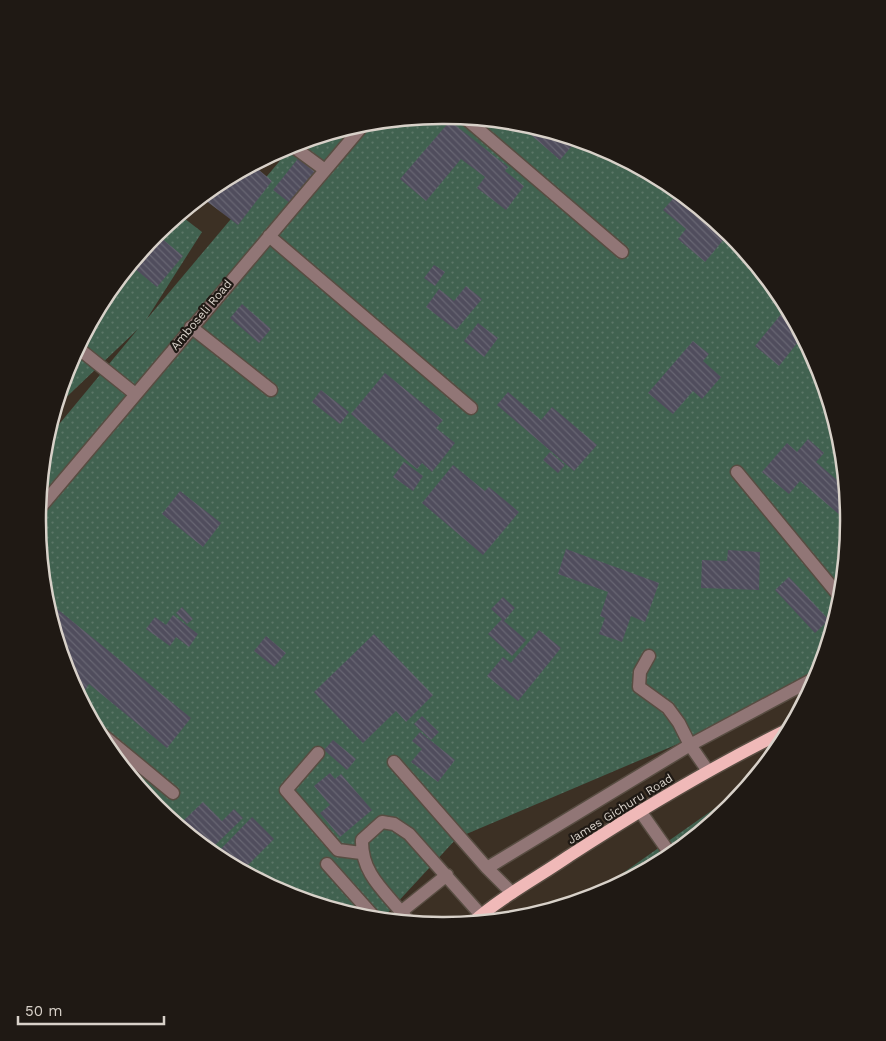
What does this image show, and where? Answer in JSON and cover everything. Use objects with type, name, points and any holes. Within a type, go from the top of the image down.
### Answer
[{"type":"main road","name":"James Gichuru Road","points":[[482,915],[512,893],[640,811],[708,771],[777,735]]},
{"type":"street","points":[[474,125],[622,252]]},
{"type":"street","name":"Amboseli Road","points":[[47,499],[134,393],[356,133]]},
{"type":"street","points":[[299,151],[325,170]]},
{"type":"street","points":[[269,236],[471,408]]},
{"type":"street","points":[[191,327],[271,390]]},
{"type":"street","points":[[84,352],[134,393]]},
{"type":"street","points":[[737,472],[833,589]]},
{"type":"street","points":[[649,656],[640,672],[639,687],[668,708],[708,771]]},
{"type":"street","points":[[487,868],[690,745],[805,684]]},
{"type":"street","points":[[119,749],[172,793]]},
{"type":"street","points":[[318,753],[286,790],[338,850],[361,853]]},
{"type":"street","points":[[394,762],[487,868],[512,893]]},
{"type":"street","points":[[640,811],[666,848]]},
{"type":"street","points":[[405,915],[367,871],[361,853],[362,840],[382,822],[394,824],[409,834],[447,875],[475,916]]},
{"type":"street","points":[[326,864],[368,910]]},
{"type":"street","points":[[402,911],[447,875]]},
{"type":"green space","points":[[443,124],[495,127],[546,137],[571,145],[595,154],[641,177],[685,206],[705,222],[724,240],[758,279],[787,322],[810,369],[819,393],[832,443],[836,469],[840,520],[839,546],[832,598],[826,623],[819,648],[805,682],[706,732],[457,838],[387,913],[340,904],[315,896],[291,887],[245,864],[201,835],[181,819],[162,801],[128,762],[99,719],[76,672],[67,648],[54,598],[47,546],[46,520],[50,469],[58,425],[138,329],[66,398],[67,393],[87,345],[113,300],[145,259],[185,219],[202,232],[146,320],[282,158],[340,137],[391,127],[417,125]]},
{"type":"green space","points":[[720,804],[685,835],[641,864],[621,875]]},
{"type":"building","points":[[447,124],[454,124],[508,167],[505,171],[524,186],[506,210],[477,188],[485,177],[461,159],[426,201],[400,179]]},
{"type":"building","points":[[529,133],[572,145],[560,160]]},
{"type":"building","points":[[300,156],[317,169],[290,203],[273,190]]},
{"type":"building","points":[[259,170],[272,181],[238,225],[207,202]]},
{"type":"building","points":[[674,198],[705,222],[724,240],[705,262],[678,239],[686,229],[663,210]]},
{"type":"building","points":[[163,239],[183,256],[157,287],[136,270]]},
{"type":"building","points":[[434,265],[445,272],[435,286],[424,278]]},
{"type":"building","points":[[466,286],[482,299],[456,330],[426,307],[439,289],[454,301]]},
{"type":"building","points":[[242,304],[271,329],[259,343],[230,318]]},
{"type":"building","points":[[782,314],[798,342],[779,366],[755,346]]},
{"type":"building","points":[[478,323],[498,338],[484,357],[464,341]]},
{"type":"building","points":[[693,341],[709,354],[703,361],[721,377],[702,399],[693,391],[673,414],[648,393]]},
{"type":"building","points":[[385,373],[443,420],[436,428],[455,443],[432,472],[422,463],[417,469],[351,414]]},
{"type":"building","points":[[321,390],[349,412],[340,424],[312,402]]},
{"type":"building","points":[[508,392],[541,420],[552,407],[597,445],[574,471],[497,405]]},
{"type":"building","points":[[808,439],[824,453],[816,462],[837,480],[840,515],[800,481],[789,494],[762,472],[787,443],[797,452]]},
{"type":"building","points":[[550,452],[565,465],[558,473],[543,460]]},
{"type":"building","points":[[404,462],[423,476],[413,491],[393,477]]},
{"type":"building","points":[[453,465],[485,491],[489,487],[519,512],[483,555],[422,503]]},
{"type":"building","points":[[180,491],[221,523],[203,547],[162,514]]},
{"type":"building","points":[[566,549],[659,583],[645,622],[631,616],[622,642],[599,634],[605,618],[600,616],[608,592],[558,574]]},
{"type":"building","points":[[728,550],[760,552],[759,590],[701,588],[702,560],[727,561]]},
{"type":"building","points":[[789,577],[827,618],[826,623],[815,633],[775,590]]},
{"type":"building","points":[[503,597],[515,608],[504,621],[526,640],[512,656],[488,634],[502,619],[491,609]]},
{"type":"building","points":[[182,607],[193,619],[187,624],[176,613]]},
{"type":"building","points":[[56,608],[191,718],[167,748],[89,684],[85,690],[67,648]]},
{"type":"building","points":[[173,615],[198,634],[189,647],[176,637],[170,646],[146,629],[155,617],[166,625]]},
{"type":"building","points":[[539,630],[561,648],[518,701],[487,676],[503,657],[511,663]]},
{"type":"building","points":[[374,634],[433,695],[406,722],[396,711],[363,743],[314,692]]},
{"type":"building","points":[[266,636],[286,653],[274,667],[254,651]]},
{"type":"building","points":[[422,716],[439,732],[431,740],[414,724]]},
{"type":"building","points":[[420,732],[455,760],[438,782],[411,762],[422,749],[412,741]]},
{"type":"building","points":[[333,740],[356,759],[347,770],[324,750]]},
{"type":"building","points":[[330,773],[335,779],[341,774],[372,810],[340,837],[320,813],[330,805],[314,786]]},
{"type":"building","points":[[203,802],[222,821],[234,809],[243,818],[215,845],[183,821]]},
{"type":"building","points":[[252,817],[274,839],[248,865],[221,849]]}]
